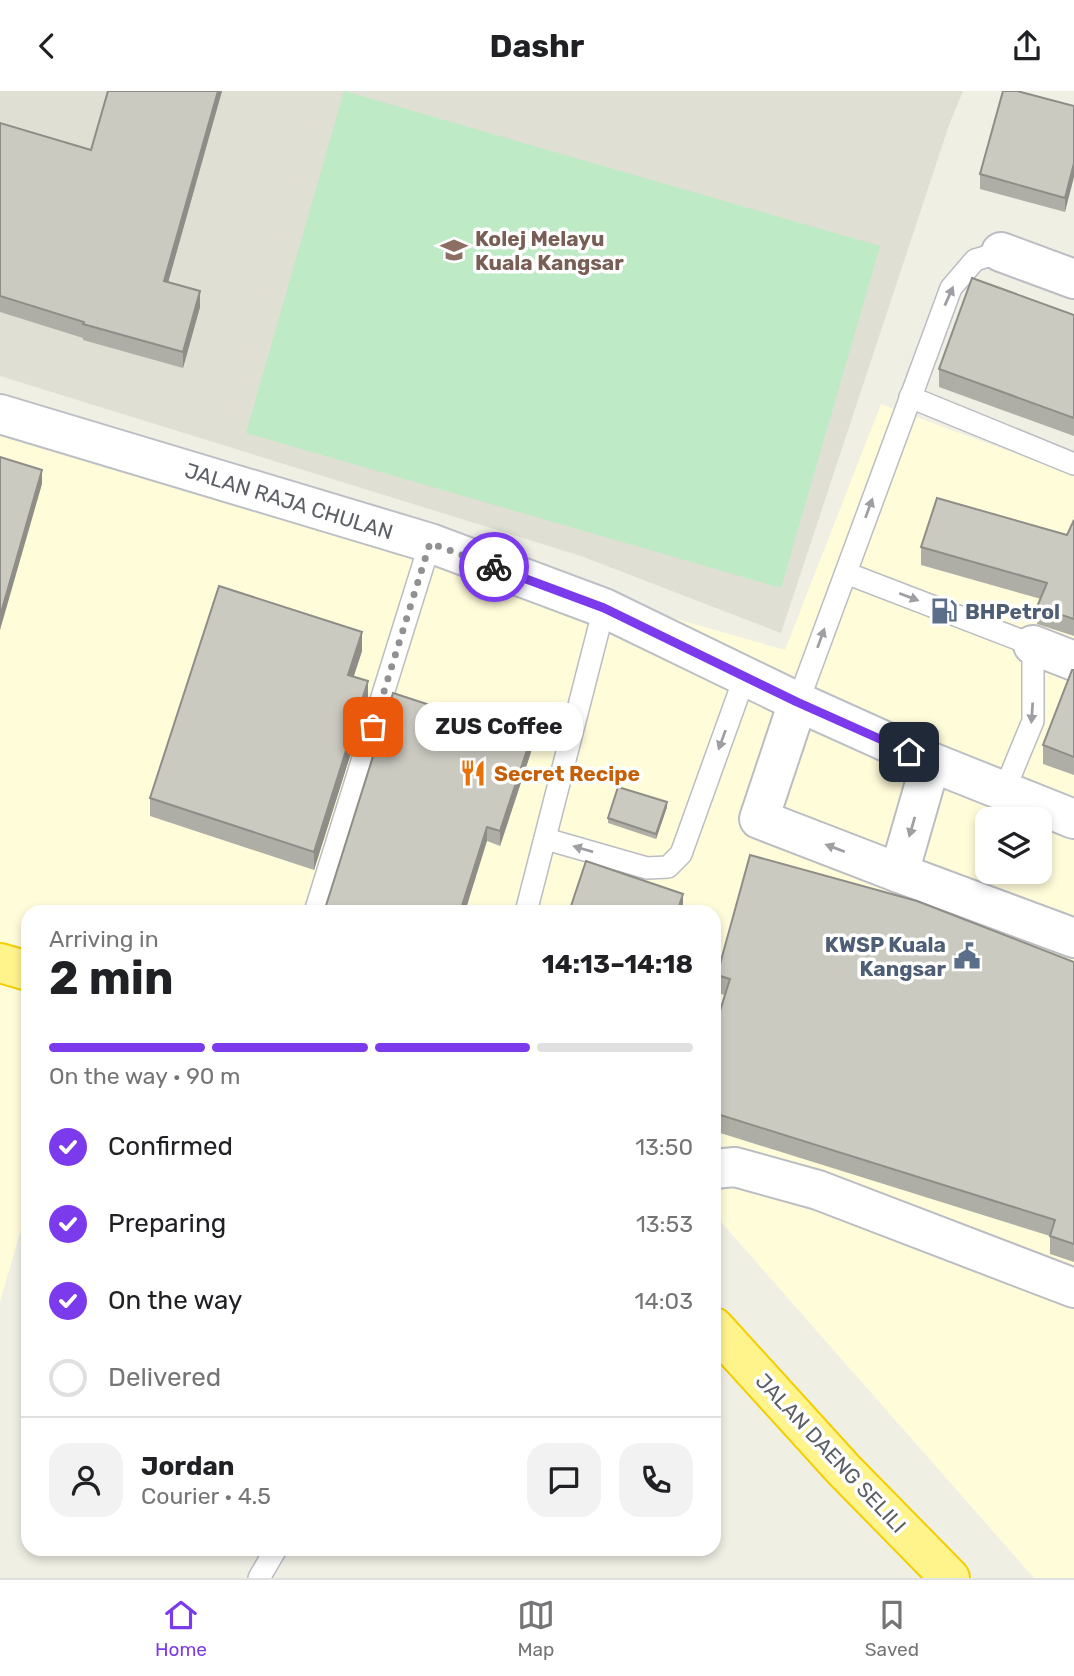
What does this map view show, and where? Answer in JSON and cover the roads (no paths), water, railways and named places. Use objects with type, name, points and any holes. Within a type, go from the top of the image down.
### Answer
[{"type":"highway","points":[[0,963],[21,969]]},
{"type":"highway","name":"JALAN DAENG SELILI","points":[[721,1335],[844,1471],[950,1578]]},
{"type":"street","points":[[1001,252],[1074,279]]},
{"type":"street","name":"JALAN RAJA CHULAN","points":[[0,414],[430,543],[604,608],[797,702],[931,762],[1074,819]]},
{"type":"street","points":[[1033,645],[1074,661]]},
{"type":"street","points":[[797,702],[759,819],[1074,939]]},
{"type":"street","points":[[899,873],[931,762]]},
{"type":"street","points":[[721,1168],[735,1167],[818,1190],[1074,1288]]},
{"type":"lane","points":[[797,702],[951,288],[975,260],[1001,252]]},
{"type":"lane","points":[[910,397],[1074,464]]},
{"type":"lane","points":[[317,905],[430,543]]},
{"type":"lane","points":[[846,573],[1033,645],[1033,721],[1004,791]]},
{"type":"lane","points":[[528,905],[604,608]]},
{"type":"lane","points":[[546,839],[647,868],[668,867],[681,854],[745,676]]},
{"type":"lane","points":[[259,1578],[271,1556]]},
{"type":"place","name":"Kolej Melayu Kuala Kangsar","points":[[454,250]]},
{"type":"place","name":"BHPetrol","points":[[944,611]]},
{"type":"place","name":"ZUS Coffee","points":[[373,727]]},
{"type":"place","name":"Secret Recipe","points":[[473,773]]},
{"type":"place","name":"KWSP Kuala Kangsar","points":[[967,956]]}]
